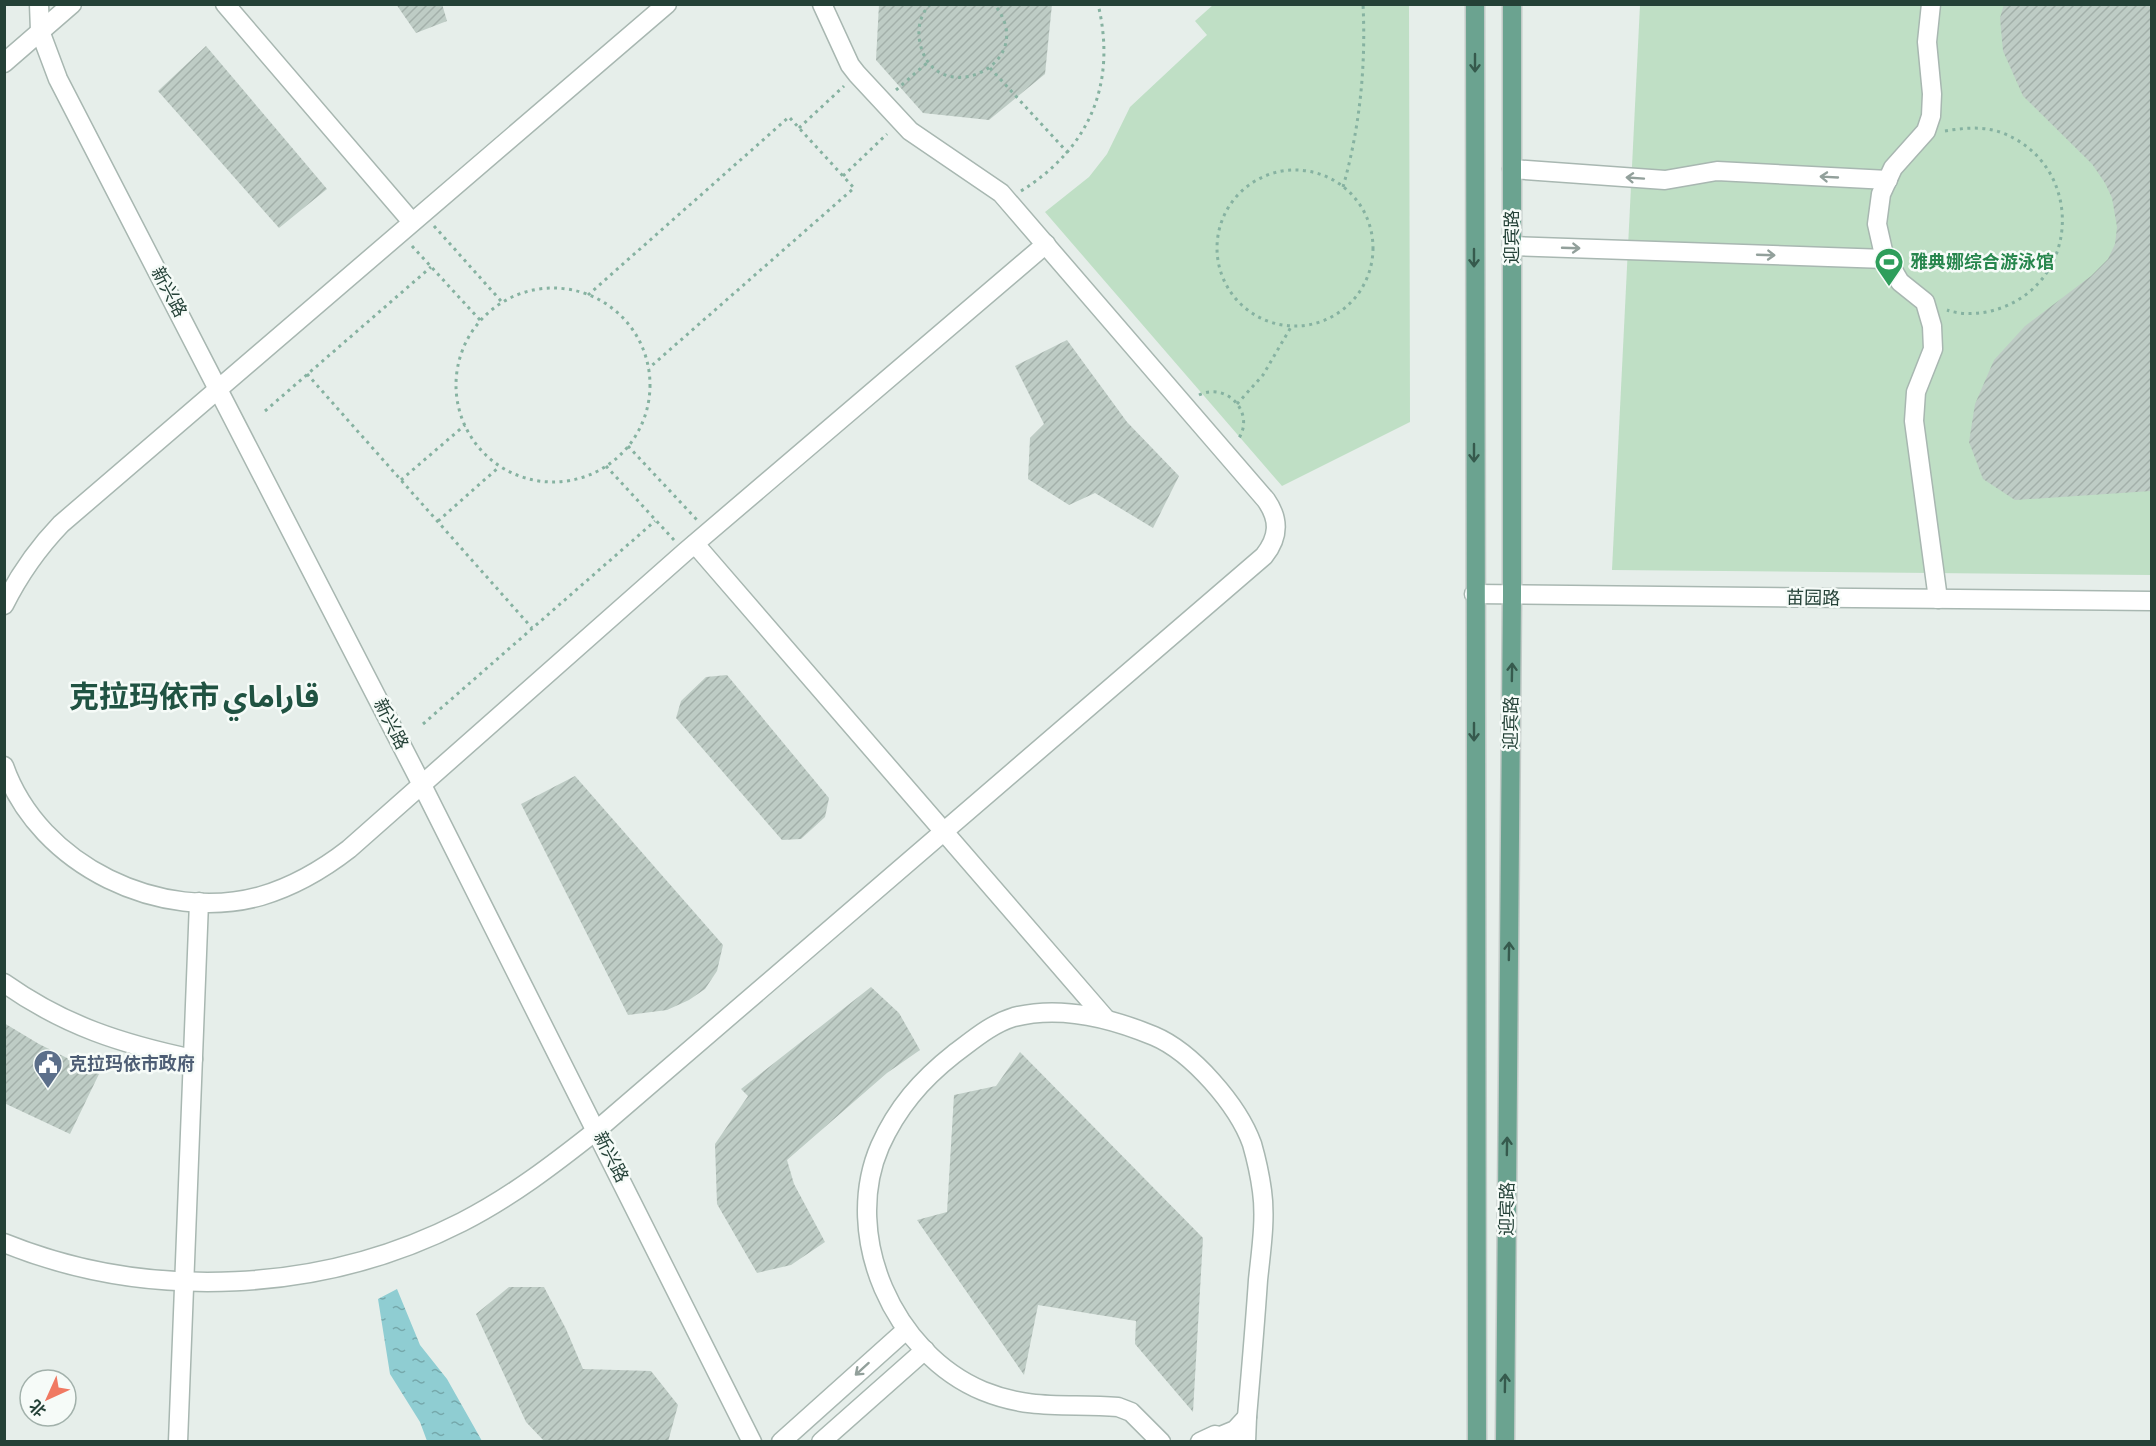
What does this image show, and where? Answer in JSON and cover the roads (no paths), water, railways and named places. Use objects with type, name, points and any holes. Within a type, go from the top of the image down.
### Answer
[{"type":"main road","name":"迎宾路","points":[[1475,4],[1474,594],[1477,1442]]},
{"type":"main road","name":"迎宾路","points":[[1505,1442],[1512,595],[1512,4]]},
{"type":"street","name":"新兴路","points":[[39,4],[40,31],[58,79],[220,389],[422,785],[752,1442]]},
{"type":"street","points":[[4,63],[72,4]]},
{"type":"street","points":[[225,4],[411,223]]},
{"type":"street","points":[[4,604],[18,576],[38,548],[61,524],[667,4]]},
{"type":"street","points":[[4,1243],[122,1275],[185,1281],[246,1281],[310,1273],[362,1262],[414,1244],[492,1206],[541,1174],[597,1131],[1272,546],[1277,522],[1274,510],[1007,200],[910,131],[857,74],[850,65],[822,4]]},
{"type":"street","points":[[1931,4],[1927,42],[1932,94],[1931,116],[1926,131],[1893,168],[1881,194],[1877,224],[1886,259],[1900,282],[1925,302],[1932,326],[1933,349],[1916,392],[1914,421],[1938,599]]},
{"type":"street","points":[[1512,169],[1665,180],[1717,171],[1888,180]]},
{"type":"street","points":[[4,766],[22,801],[42,828],[67,852],[95,872],[125,887],[158,897],[199,902],[226,902],[260,896],[292,885],[322,869],[349,849],[696,543],[1046,244]]},
{"type":"street","points":[[1512,246],[1886,259]]},
{"type":"street","points":[[696,543],[942,832],[1106,1019]]},
{"type":"street","name":"苗园路","points":[[1474,594],[2151,601]]},
{"type":"street","points":[[178,1442],[199,902]]},
{"type":"street","points":[[4,983],[66,1021],[115,1040],[193,1059]]},
{"type":"street","points":[[1161,1442],[1131,1412],[1118,1407],[1025,1405],[981,1390],[957,1377],[925,1350],[906,1330],[895,1311],[876,1265],[867,1219],[867,1197],[879,1149],[894,1119],[913,1090],[937,1067],[986,1029],[1012,1018],[1036,1013],[1067,1013],[1106,1019],[1171,1043],[1205,1074],[1229,1103],[1251,1142],[1262,1204],[1261,1248],[1246,1442]]},
{"type":"street","points":[[781,1442],[906,1330]]},
{"type":"street","points":[[821,1442],[925,1350]]},
{"type":"street","points":[[1200,1442],[1208,1437],[1229,1438],[1247,1417]]},
{"type":"water","points":[[397,1289],[420,1345],[447,1379],[482,1441],[427,1441],[420,1422],[390,1374],[378,1299]]},
{"type":"place","name":"雅典娜综合游泳馆","points":[[1889,288]]},
{"type":"place","name":"克拉玛依市政府","points":[[48,1090]]},
{"type":"district","name":"克拉玛依市 قاراماي","points":[[194,697]]}]
